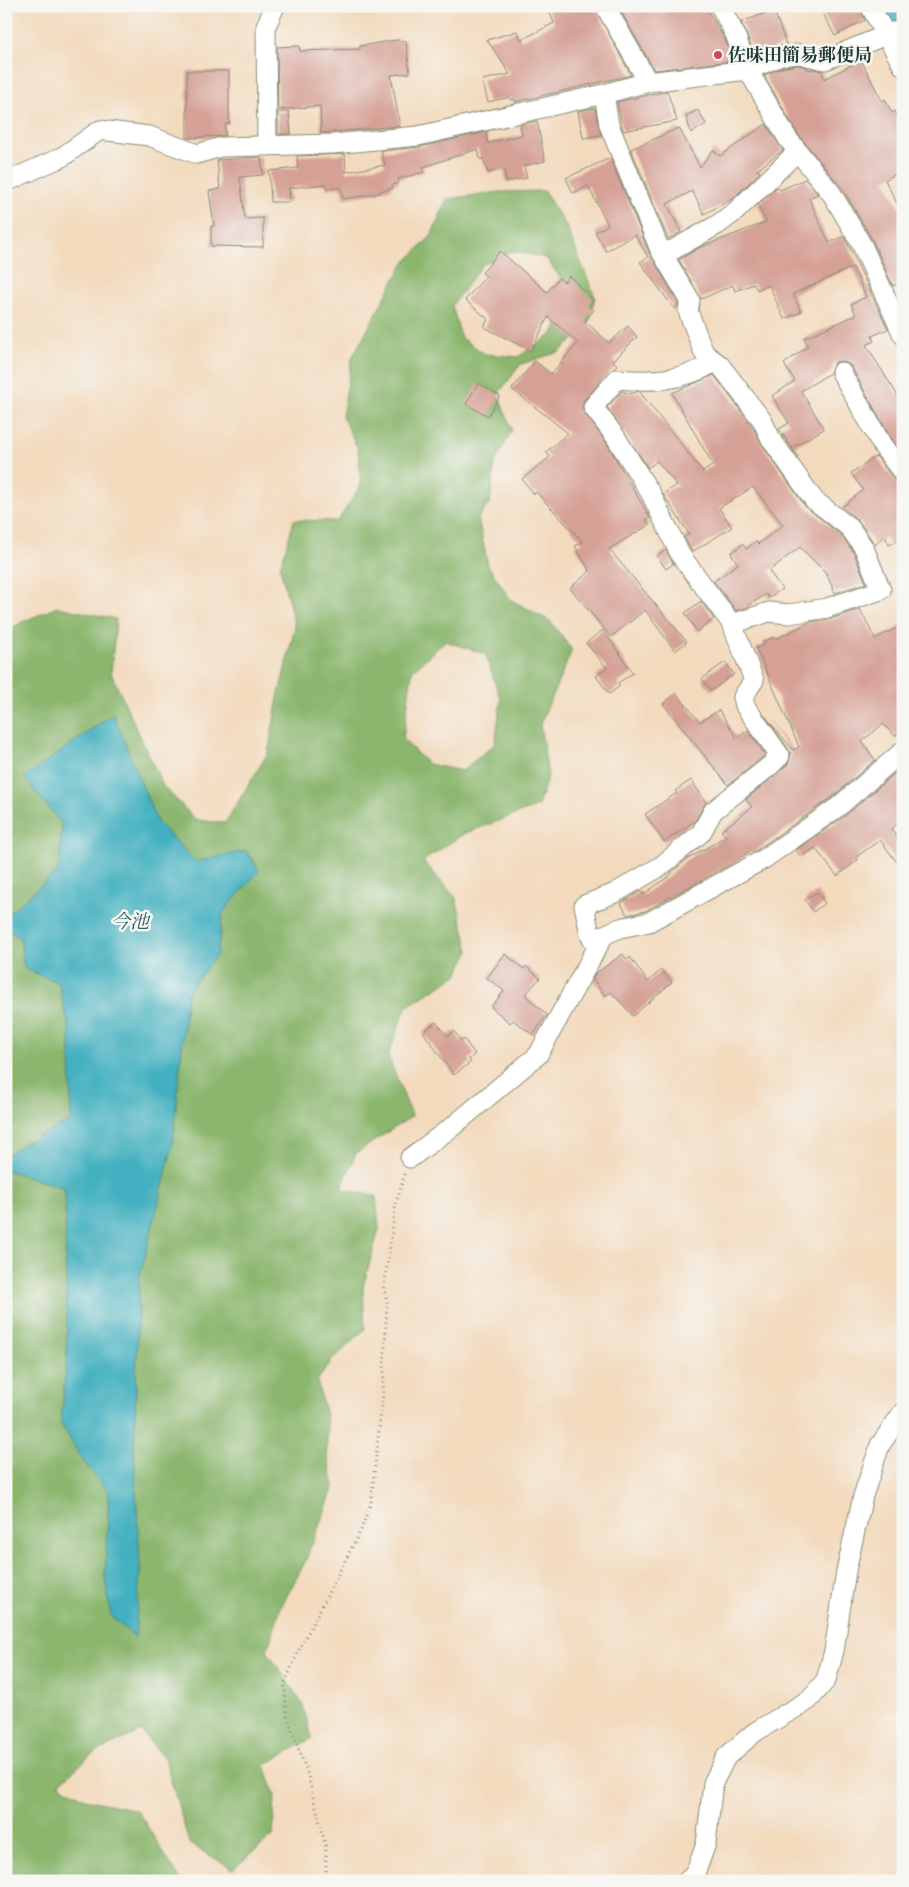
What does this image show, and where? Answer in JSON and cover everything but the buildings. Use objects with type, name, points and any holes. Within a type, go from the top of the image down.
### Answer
[{"type":"street","points":[[267,146],[266,26],[275,6]]},
{"type":"street","points":[[606,6],[648,82]]},
{"type":"street","points":[[720,6],[735,34],[748,70],[797,152],[832,194],[862,245],[903,335]]},
{"type":"street","points":[[870,6],[894,32],[903,66]]},
{"type":"street","points":[[6,182],[62,157],[100,130],[149,136],[197,154],[220,147],[333,144],[418,136],[604,94],[648,82],[748,70],[781,56],[799,54],[825,60],[894,32]]},
{"type":"street","points":[[604,94],[609,125],[660,250],[690,300],[688,311],[704,354],[720,365],[762,420],[771,439],[814,500],[850,528],[864,548],[881,590],[828,608],[789,614],[769,612],[732,624]]},
{"type":"street","points":[[660,250],[672,251],[736,211],[797,152]]},
{"type":"street","points":[[597,946],[590,935],[584,905],[615,893],[661,866],[702,833],[713,811],[772,765],[780,756],[745,706],[743,697],[754,680],[732,624],[681,556],[651,494],[615,436],[593,407],[617,379],[651,382],[697,372],[715,362]]},
{"type":"street","points":[[841,372],[882,445],[903,473]]},
{"type":"street","points":[[410,1158],[452,1127],[538,1055],[604,935],[620,928],[649,922],[764,858],[838,807],[903,751]]},
{"type":"street","points":[[687,1881],[696,1871],[706,1844],[713,1783],[726,1757],[755,1732],[809,1700],[826,1680],[834,1651],[846,1571],[863,1496],[880,1445],[903,1412]]},
{"type":"path","points":[[326,1881],[326,1847],[307,1772],[287,1717],[284,1685],[298,1652],[361,1530],[371,1502],[383,1393],[387,1302],[384,1286],[396,1203],[410,1158]]},
{"type":"green space","points":[[544,191],[566,226],[595,297],[588,327],[559,352],[521,364],[498,394],[512,430],[495,462],[490,503],[478,518],[488,566],[511,600],[550,621],[572,650],[540,724],[548,776],[538,806],[463,834],[423,861],[456,898],[469,951],[457,975],[406,1007],[388,1056],[412,1116],[356,1153],[341,1189],[376,1196],[379,1229],[363,1287],[365,1329],[332,1360],[317,1381],[327,1420],[327,1453],[334,1487],[305,1562],[281,1607],[267,1651],[303,1705],[312,1738],[265,1765],[275,1796],[273,1836],[233,1869],[189,1843],[165,1759],[141,1731],[92,1754],[59,1784],[85,1799],[137,1810],[181,1881],[6,1881],[6,1170],[65,1188],[67,1356],[61,1424],[84,1462],[109,1493],[105,1577],[111,1615],[134,1636],[140,1570],[134,1451],[139,1280],[172,1148],[187,993],[217,954],[223,912],[259,870],[246,851],[196,862],[157,822],[113,714],[62,824],[59,870],[6,916],[6,632],[22,622],[57,607],[116,619],[111,673],[163,786],[196,820],[225,823],[268,753],[278,698],[295,627],[280,568],[294,520],[338,521],[361,485],[358,449],[342,416],[352,358],[402,266],[431,236],[447,199],[499,192]],"holes":[[[512,251],[546,258],[571,293],[553,334],[518,357],[485,354],[461,338],[452,305],[482,265]],[[445,641],[485,654],[501,700],[495,744],[462,771],[428,764],[403,739],[412,671]]]},
{"type":"green space","points":[[6,929],[20,937],[24,968],[59,983],[70,1033],[71,1121],[27,1142],[6,1155]]},
{"type":"water","name":"今池","points":[[113,714],[157,822],[196,862],[246,851],[259,871],[223,912],[217,954],[187,993],[172,1148],[139,1280],[134,1451],[140,1570],[135,1637],[111,1616],[105,1577],[109,1493],[84,1462],[61,1424],[67,1356],[65,1188],[6,1170],[6,1155],[27,1142],[71,1121],[70,1033],[59,983],[24,968],[20,937],[6,929],[6,916],[59,870],[62,824],[24,778]]},
{"type":"waterway","points":[[901,6],[903,10]]},
{"type":"place","name":"佐味田簡易郵便局","points":[[718,55]]}]
